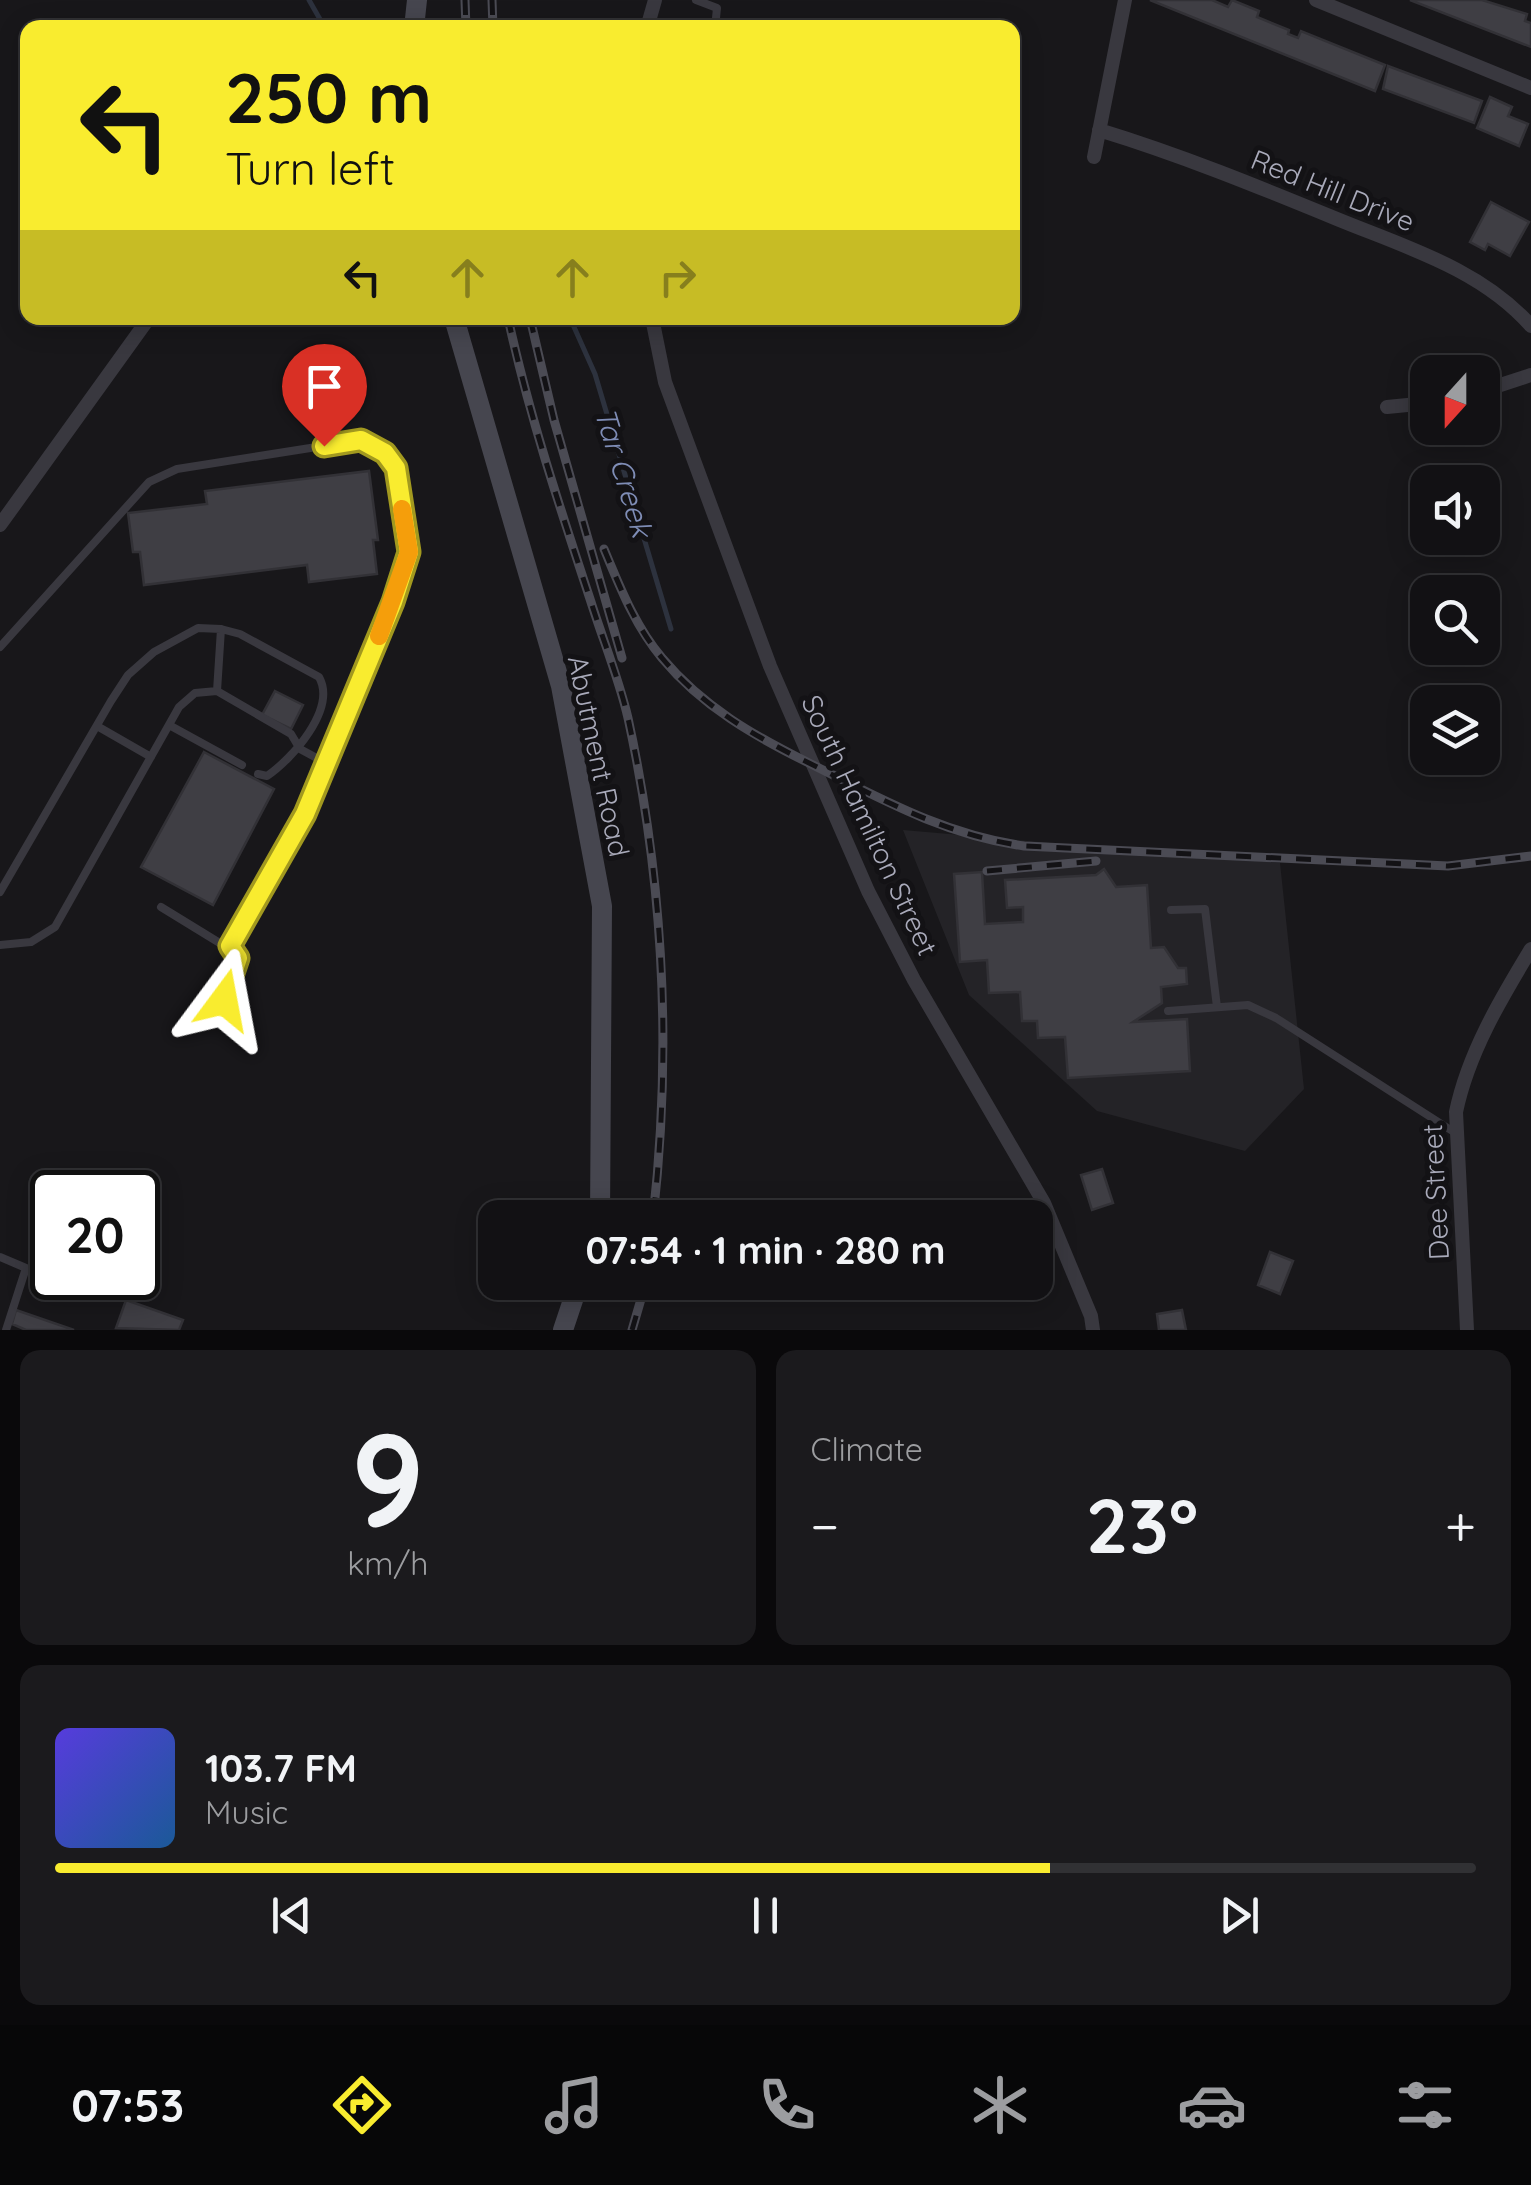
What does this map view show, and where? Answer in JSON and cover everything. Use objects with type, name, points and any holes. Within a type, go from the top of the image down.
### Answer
[{"type":"main road","name":"Abutment Road","points":[[456,325],[561,686],[602,906],[600,1200]]},
{"type":"main road","points":[[563,1330],[573,1300]]},
{"type":"street","points":[[1094,157],[1125,0]]},
{"type":"street","points":[[1316,0],[1531,88]]},
{"type":"street","name":"Red Hill Drive","points":[[1100,130],[1187,157],[1474,277],[1516,309],[1531,326]]},
{"type":"street","points":[[0,525],[144,325]]},
{"type":"street","name":"South Hamilton Street","points":[[653,325],[665,382],[770,666],[812,764],[868,892],[904,962],[1044,1203],[1091,1316],[1093,1330]]},
{"type":"street","points":[[1500,385],[1531,375]]},
{"type":"street","points":[[1387,406],[1410,404]]},
{"type":"street","name":"Dee Street","points":[[1468,1330],[1456,1112],[1462,1082],[1531,949]]},
{"type":"lane","points":[[696,0],[717,8],[716,20]]},
{"type":"lane","points":[[0,647],[150,482],[177,469],[361,440],[385,453],[396,468],[409,552],[393,602],[305,814],[230,946]]},
{"type":"lane","points":[[0,892],[128,675],[154,652],[198,628],[222,628],[240,634],[319,677],[324,690],[321,702],[300,750],[267,776],[258,774]]},
{"type":"lane","points":[[216,692],[222,628]]},
{"type":"lane","points":[[0,945],[30,942],[54,926],[178,707],[195,693],[216,692],[291,734],[300,750],[326,763]]},
{"type":"lane","points":[[169,724],[242,765]]},
{"type":"lane","points":[[97,726],[151,756]]},
{"type":"lane","points":[[161,907],[230,946],[238,958],[224,1000]]},
{"type":"lane","points":[[1170,910],[1205,909],[1217,1007]]},
{"type":"lane","points":[[1168,1011],[1248,1005],[1276,1018],[1457,1134]]},
{"type":"lane","points":[[0,1257],[26,1268],[6,1330]]},
{"type":"lane","points":[[0,1308],[12,1313]]},
{"type":"shaded area","points":[[903,830],[1280,863],[1304,1089],[1245,1151],[1097,1111],[969,995]]},
{"type":"building","points":[[1150,0],[1212,0],[1228,7],[1232,0],[1259,11],[1257,17],[1289,30],[1288,34],[1298,38],[1301,31],[1385,65],[1375,91]]},
{"type":"building","points":[[1410,0],[1482,0],[1527,14],[1531,47]]},
{"type":"building","points":[[1388,66],[1482,101],[1474,123],[1383,89]]},
{"type":"building","points":[[1490,97],[1512,107],[1508,116],[1528,124],[1519,146],[1477,128]]},
{"type":"building","points":[[1491,202],[1529,222],[1510,256],[1488,244],[1485,250],[1470,242]]},
{"type":"building","points":[[369,471],[378,540],[373,540],[377,574],[309,582],[307,565],[144,585],[140,552],[133,552],[128,513],[207,504],[205,491]]},
{"type":"building","points":[[275,691],[303,705],[291,729],[262,715]]},
{"type":"building","points":[[204,752],[274,789],[213,905],[141,867]]},
{"type":"building","points":[[1104,869],[1116,887],[1147,885],[1151,948],[1164,947],[1178,968],[1186,968],[1187,984],[1161,987],[1162,1003],[1133,1022],[1187,1019],[1190,1071],[1068,1078],[1065,1037],[1038,1038],[1037,1021],[1022,1021],[1020,992],[989,993],[987,960],[960,962],[954,874],[982,872],[985,924],[1023,922],[1023,907],[1007,908],[1005,880],[1096,875]]},
{"type":"building","points":[[1102,1169],[1113,1203],[1092,1210],[1081,1175]]},
{"type":"building","points":[[1270,1252],[1293,1261],[1280,1294],[1258,1285]]},
{"type":"building","points":[[126,1300],[183,1320],[179,1330],[116,1328]]},
{"type":"building","points":[[16,1310],[74,1330],[26,1330],[12,1324]]},
{"type":"building","points":[[1182,1310],[1186,1330],[1159,1330],[1157,1314]]},
{"type":"waterway","name":"Tar Creek","points":[[309,0],[320,20]]},
{"type":"waterway","name":"Tar Creek","points":[[573,325],[595,374],[671,629]]},
{"type":"railway","points":[[465,0],[466,20]]},
{"type":"railway","points":[[492,0],[493,20]]},
{"type":"railway","points":[[510,325],[546,461],[624,703],[640,780],[650,842],[661,967],[662,1092],[655,1200]]},
{"type":"railway","points":[[532,325],[554,420],[622,658]]},
{"type":"railway","points":[[604,549],[652,646],[712,706],[769,743],[863,790],[967,833],[1024,846],[1448,866],[1531,856]]},
{"type":"railway","points":[[987,871],[1096,861]]},
{"type":"railway","points":[[632,1330],[641,1300]]},
{"type":"slow traffic","points":[[379,636],[409,552],[402,509]]},
{"type":"route","points":[[224,1000],[238,958],[230,946],[305,814],[393,602],[409,552],[396,468],[385,453],[361,440],[324,446]]}]
